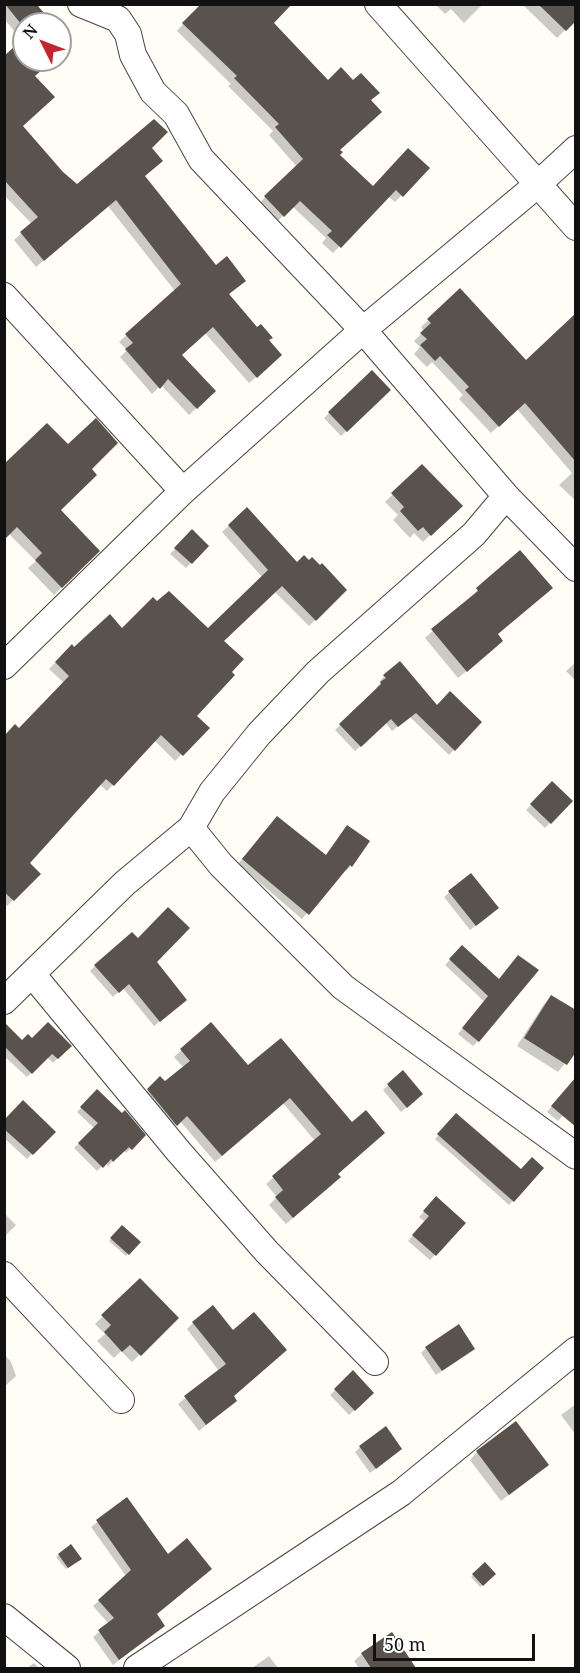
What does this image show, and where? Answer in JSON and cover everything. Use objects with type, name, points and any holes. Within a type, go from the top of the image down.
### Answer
[{"type":"street","points":[[81,4],[118,19],[128,34],[133,55],[153,92],[176,114],[201,159],[363,330],[506,496],[576,568]]},
{"type":"street","points":[[378,4],[576,227]]},
{"type":"street","points":[[9,653],[363,330],[537,185],[576,149]]},
{"type":"street","points":[[4,296],[183,492]]},
{"type":"street","points":[[4,1001],[125,884],[191,828],[213,792],[259,734],[318,672],[474,534],[506,496]]},
{"type":"street","points":[[191,828],[220,865],[343,987],[576,1156]]},
{"type":"street","points":[[32,974],[179,1152],[267,1252],[375,1362]]},
{"type":"street","points":[[4,1275],[121,1400]]},
{"type":"street","points":[[136,1668],[401,1492],[576,1350]]},
{"type":"street","points":[[4,1617],[67,1668]]},
{"type":"building","points":[[5,4],[36,4],[43,12],[12,12]]},
{"type":"building","points":[[201,4],[292,4],[274,23],[328,80],[341,67],[353,80],[361,73],[380,93],[371,100],[382,112],[340,150],[343,152],[340,155],[373,186],[408,148],[430,168],[403,197],[396,190],[341,248],[327,235],[332,231],[300,201],[284,217],[264,196],[303,159],[275,127],[279,124],[234,78],[237,76],[182,23]]},
{"type":"building","points":[[538,4],[576,4],[576,21],[566,31]]},
{"type":"building","points":[[12,49],[12,72],[40,72],[35,76],[55,97],[23,126],[63,172],[77,184],[154,119],[168,132],[152,148],[163,161],[145,176],[216,265],[227,256],[246,281],[229,294],[257,327],[261,324],[273,338],[269,340],[282,355],[257,378],[213,327],[182,355],[216,391],[197,409],[168,379],[160,389],[125,349],[133,343],[125,334],[181,284],[116,200],[44,261],[20,232],[38,217],[4,180],[4,56]]},
{"type":"building","points":[[460,288],[526,360],[576,313],[576,462],[525,403],[499,427],[465,390],[469,387],[440,356],[435,361],[420,345],[427,339],[420,333],[431,323],[427,319]]},
{"type":"building","points":[[372,370],[391,390],[347,432],[328,412]]},
{"type":"building","points":[[96,418],[118,443],[92,469],[97,475],[61,510],[100,551],[62,588],[35,560],[42,553],[17,527],[4,540],[4,464],[47,423],[68,444]]},
{"type":"building","points":[[422,464],[463,506],[431,536],[423,527],[418,531],[400,511],[404,507],[391,493]]},
{"type":"building","points":[[247,507],[297,562],[304,555],[309,560],[312,557],[320,565],[322,563],[347,590],[316,621],[282,586],[224,641],[244,659],[232,672],[235,675],[197,716],[210,728],[183,756],[161,735],[114,786],[106,779],[30,863],[41,874],[14,901],[4,892],[4,736],[15,724],[19,728],[69,676],[55,662],[72,644],[74,647],[110,614],[122,628],[153,597],[157,601],[169,591],[208,628],[268,570],[228,525]]},
{"type":"building","points":[[192,529],[209,546],[192,564],[174,548]]},
{"type":"building","points":[[520,550],[553,588],[498,634],[503,641],[467,672],[431,629],[478,591],[476,588]]},
{"type":"building","points":[[400,661],[437,705],[450,691],[482,722],[455,751],[416,713],[398,727],[391,719],[361,747],[339,724],[381,684],[380,682],[386,678],[383,675]]},
{"type":"building","points":[[552,781],[573,801],[551,824],[530,804]]},
{"type":"building","points":[[277,816],[326,855],[347,825],[370,841],[352,867],[350,865],[309,915],[242,859]]},
{"type":"building","points":[[471,873],[499,908],[476,926],[448,891]]},
{"type":"building","points":[[168,907],[190,928],[157,962],[187,1000],[160,1022],[129,984],[119,993],[94,965],[132,932],[138,938]]},
{"type":"building","points":[[462,945],[499,979],[518,955],[539,970],[479,1042],[462,1028],[488,996],[449,959]]},
{"type":"building","points":[[551,995],[576,1010],[576,1052],[567,1065],[524,1038]]},
{"type":"building","points":[[4,1022],[22,1040],[28,1034],[32,1038],[48,1022],[72,1046],[58,1059],[52,1054],[32,1074],[4,1046]]},
{"type":"building","points":[[211,1022],[248,1065],[281,1038],[352,1122],[366,1110],[385,1133],[338,1174],[341,1177],[293,1218],[275,1197],[283,1190],[272,1176],[321,1134],[290,1098],[222,1156],[187,1116],[177,1126],[147,1089],[160,1076],[165,1081],[190,1061],[180,1049]]},
{"type":"building","points":[[403,1070],[423,1094],[407,1108],[387,1084]]},
{"type":"building","points":[[576,1077],[576,1127],[551,1106]]},
{"type":"building","points":[[97,1089],[122,1113],[125,1110],[146,1135],[132,1150],[129,1147],[113,1162],[111,1159],[103,1168],[78,1143],[98,1123],[80,1107]]},
{"type":"building","points":[[23,1100],[56,1132],[33,1155],[4,1129],[4,1120]]},
{"type":"building","points":[[456,1113],[521,1169],[532,1157],[544,1168],[514,1202],[437,1134]]},
{"type":"building","points":[[436,1196],[466,1223],[436,1256],[412,1235],[429,1216],[423,1211]]},
{"type":"building","points":[[122,1225],[141,1242],[129,1255],[110,1238]]},
{"type":"building","points":[[140,1278],[179,1318],[141,1356],[130,1345],[122,1352],[104,1332],[111,1325],[101,1315]]},
{"type":"building","points":[[213,1305],[233,1330],[254,1312],[287,1350],[234,1396],[237,1401],[206,1425],[184,1396],[226,1364],[192,1322]]},
{"type":"building","points":[[459,1324],[475,1349],[442,1371],[425,1347]]},
{"type":"building","points":[[353,1370],[374,1393],[355,1411],[334,1389]]},
{"type":"building","points":[[516,1421],[549,1465],[509,1495],[476,1451]]},
{"type":"building","points":[[386,1426],[402,1449],[376,1469],[359,1446]]},
{"type":"building","points":[[127,1497],[168,1554],[187,1538],[212,1569],[157,1614],[165,1626],[119,1660],[98,1630],[114,1618],[98,1600],[131,1570],[96,1520]]},
{"type":"building","points":[[71,1544],[82,1559],[68,1568],[58,1554]]},
{"type":"building","points":[[485,1562],[496,1574],[483,1586],[472,1574]]},
{"type":"building","points":[[392,1632],[416,1668],[371,1668],[361,1653]]}]
